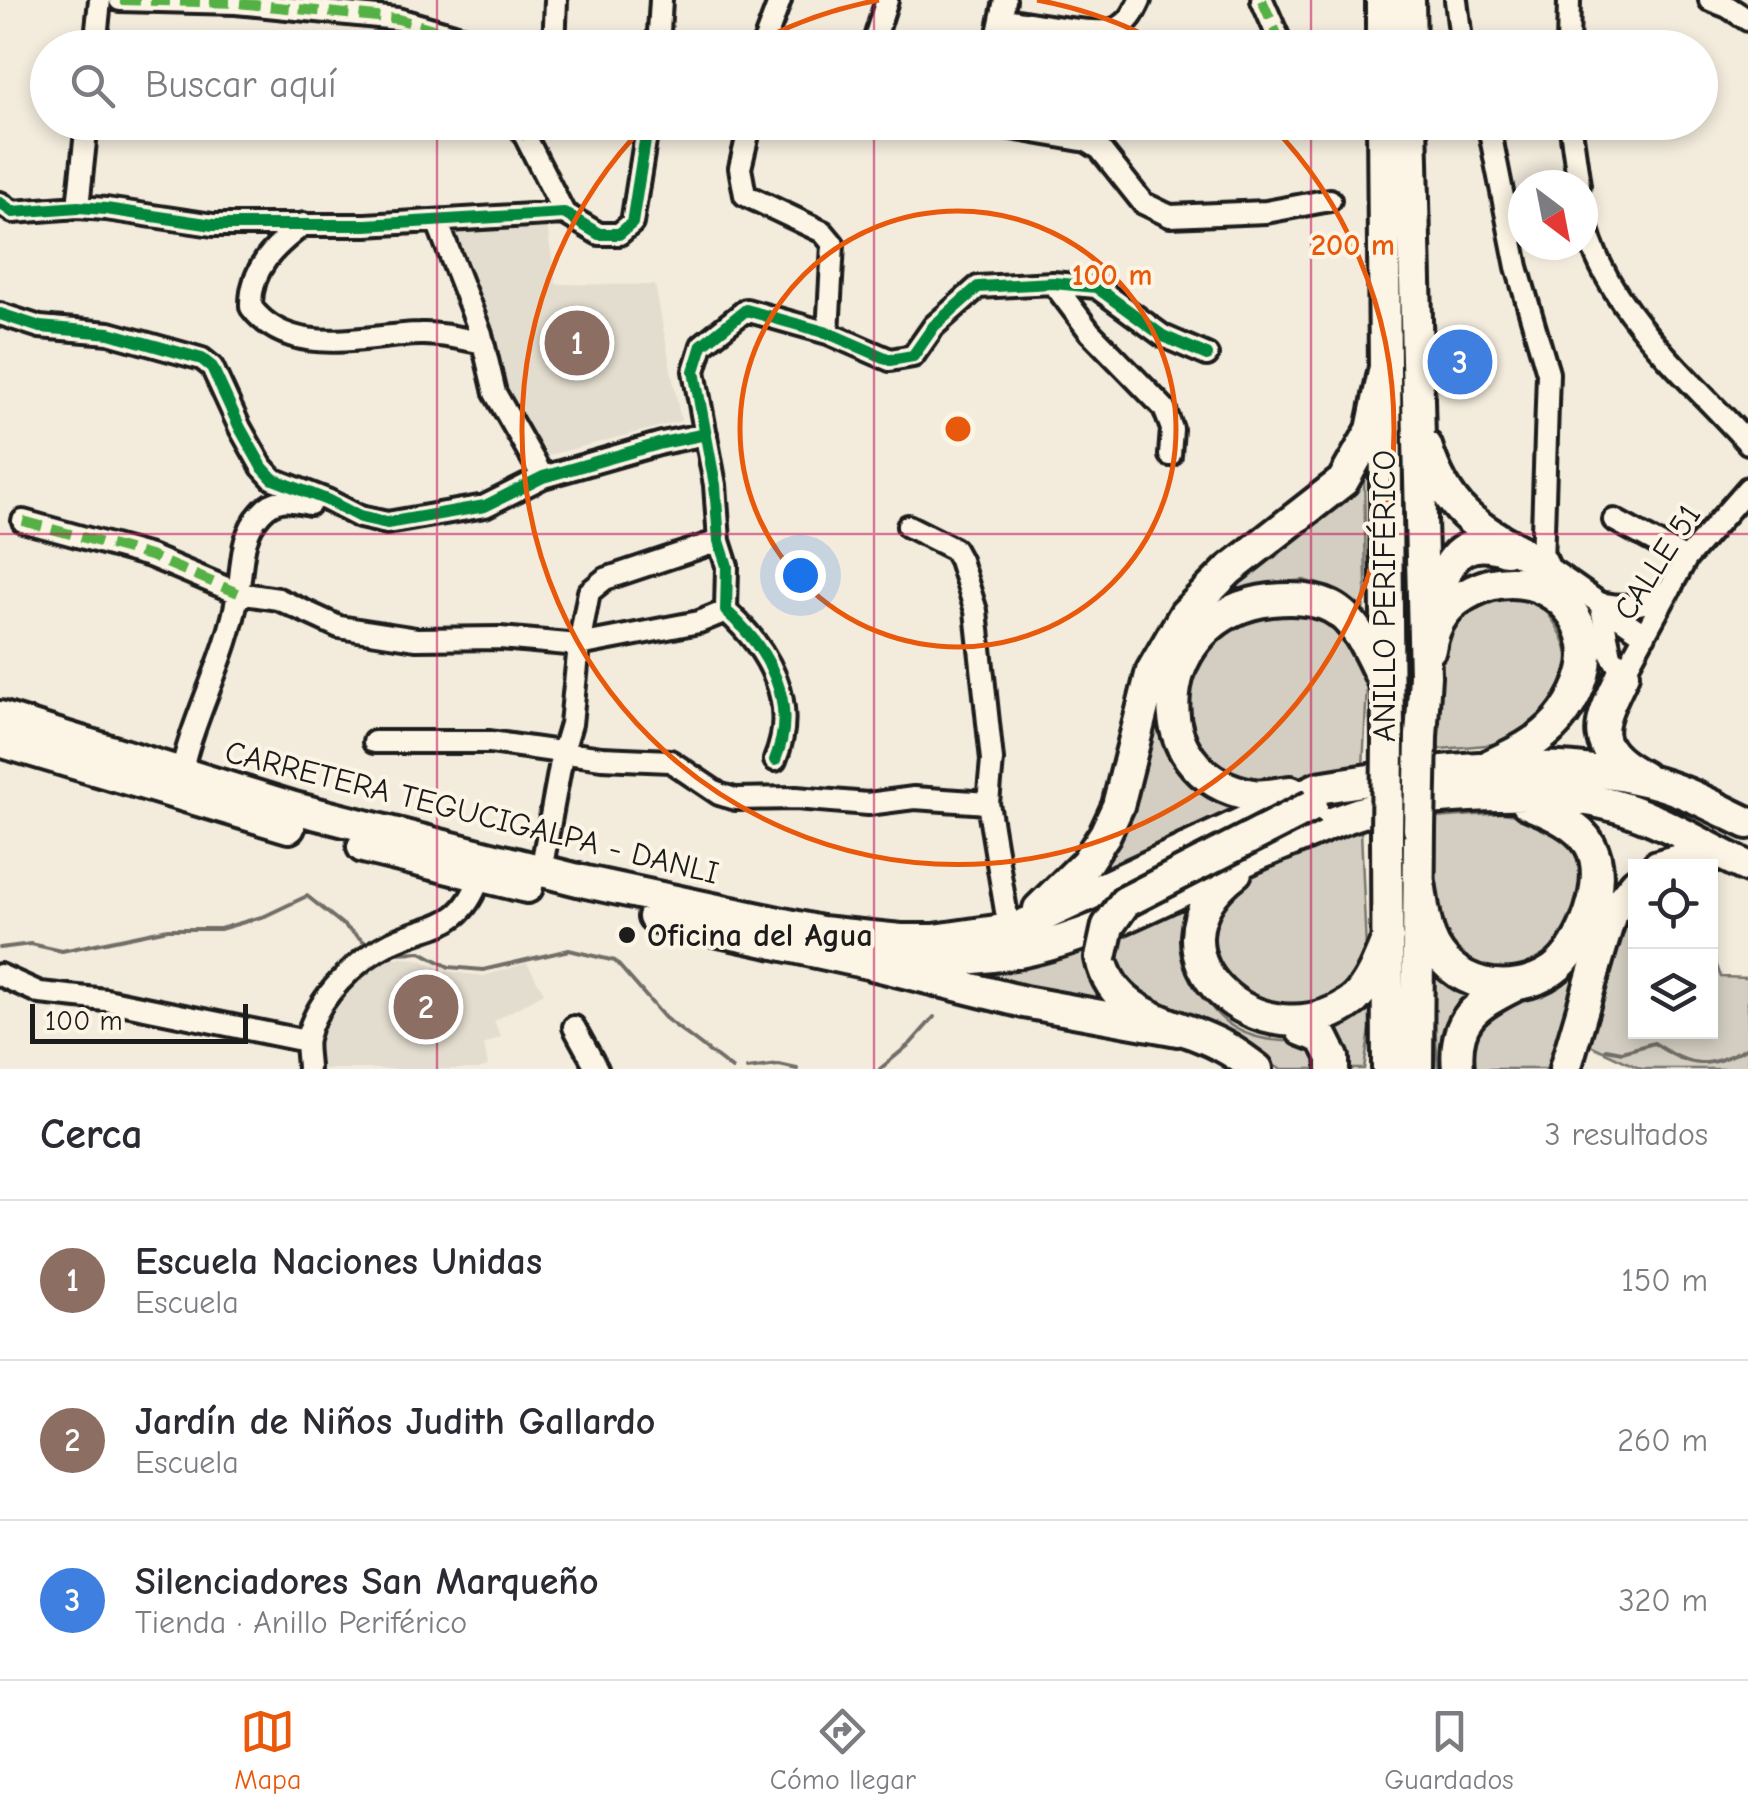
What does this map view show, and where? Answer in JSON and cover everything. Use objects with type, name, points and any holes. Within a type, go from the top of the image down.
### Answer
[{"type":"highway","points":[[1382,0],[1382,30]]},
{"type":"highway","points":[[1409,0],[1410,30]]},
{"type":"highway","name":"ANILLO PERIFÉRICO","points":[[1383,140],[1388,1069]]},
{"type":"highway","name":"ANILLO PERIFÉRICO","points":[[1411,140],[1425,676],[1417,1069]]},
{"type":"highway","points":[[1013,929],[1086,864],[1105,834],[1118,806],[1152,671],[1185,614],[1229,570],[1343,481],[1372,430],[1385,367]]},
{"type":"highway","points":[[1418,420],[1434,472],[1460,512],[1474,525],[1542,564]]},
{"type":"highway","points":[[1425,676],[1443,573],[1461,552],[1488,544],[1542,564]]},
{"type":"highway","points":[[868,962],[932,962],[1021,951],[1099,926],[1367,810],[1438,797],[1484,782],[1551,729],[1571,702],[1583,674],[1586,654],[1581,632],[1561,602],[1533,584],[1518,580],[1489,583],[1458,598],[1433,628]]},
{"type":"highway","points":[[1315,797],[1256,796],[1214,782],[1198,766],[1179,733],[1173,711],[1173,687],[1192,642],[1208,626],[1250,602],[1292,598],[1332,607],[1356,630],[1388,691]]},
{"type":"highway","points":[[1623,674],[1601,720],[1607,752],[1650,781],[1748,822]]},
{"type":"highway","name":"CARRETERA TEGUCIGALPA - DANLI","points":[[0,717],[179,785],[480,877],[754,941],[868,962]]},
{"type":"highway","name":"CARRETERA TEGUCIGALPA - DANLI","points":[[0,741],[179,785],[294,808],[542,871],[821,932],[901,940],[934,940],[1013,929],[1315,797]]},
{"type":"highway","points":[[1178,1030],[1132,1005],[1104,974],[1101,958],[1108,926],[1125,902],[1315,797],[1367,780],[1484,782],[1573,769],[1650,781]]},
{"type":"highway","points":[[1484,782],[1604,803],[1646,815],[1734,861]]},
{"type":"highway","points":[[1458,1069],[1456,1047],[1463,1022],[1481,1002],[1551,972],[1569,954],[1595,900],[1597,874],[1590,845],[1562,818],[1484,782]]},
{"type":"highway","points":[[1260,854],[1216,886],[1203,911],[1197,954],[1208,986],[1228,1010],[1260,1027],[1302,1030],[1323,1038],[1333,1058],[1332,1069]]},
{"type":"highway","points":[[1418,877],[1430,938],[1448,967],[1499,988],[1514,986]]},
{"type":"highway","points":[[1565,1069],[1611,913],[1628,893]]},
{"type":"highway","points":[[1302,1030],[1325,1022],[1353,1002],[1363,990],[1388,938]]},
{"type":"highway","points":[[868,962],[1024,1002],[1178,1030],[1222,1045],[1256,1068]]},
{"type":"street","points":[[97,30],[100,0]]},
{"type":"street","points":[[120,0],[236,3],[398,18],[437,30]]},
{"type":"street","points":[[555,30],[556,0]]},
{"type":"street","points":[[659,30],[661,0]]},
{"type":"street","points":[[769,30],[780,0]]},
{"type":"street","points":[[878,30],[887,0]]},
{"type":"street","points":[[1114,30],[1131,19],[1140,0]]},
{"type":"street","points":[[1262,0],[1276,30]]},
{"type":"street","points":[[1456,0],[1460,30]]},
{"type":"street","points":[[1568,30],[1569,0]]},
{"type":"street","points":[[1710,0],[1748,20]]},
{"type":"street","points":[[1004,10],[1089,30]]},
{"type":"street","points":[[78,207],[85,140]]},
{"type":"street","points":[[531,140],[564,212],[599,234],[619,234],[628,229],[645,140]]},
{"type":"street","points":[[747,140],[740,168],[745,195],[823,232],[832,244],[828,333]]},
{"type":"street","points":[[1081,140],[1100,148],[1143,203],[1170,216],[1266,212],[1330,200]]},
{"type":"street","points":[[1492,140],[1517,267],[1548,374],[1542,564],[1645,634]]},
{"type":"street","points":[[1573,140],[1577,170]]},
{"type":"street","points":[[0,203],[14,212],[78,207],[212,225],[366,225],[564,212]]},
{"type":"street","points":[[437,221],[482,343],[495,394],[544,478]]},
{"type":"street","points":[[304,224],[271,249],[250,288],[251,307],[276,330],[328,342],[425,334],[482,343]]},
{"type":"street","points":[[1597,260],[1617,296],[1748,443]]},
{"type":"street","points":[[1052,282],[1090,332],[1164,408],[1172,429],[1170,455]]},
{"type":"street","points":[[775,760],[785,724],[782,695],[762,652],[726,610],[726,566],[694,370],[702,345],[746,310],[828,333],[890,360],[913,356],[934,326],[978,286],[1052,282],[1096,287],[1163,336],[1207,355]]},
{"type":"street","points":[[0,314],[40,326],[109,333],[202,359],[212,367],[262,468],[274,479],[360,517],[387,523],[485,506],[544,478],[706,434]]},
{"type":"street","name":"CALLE 51","points":[[1623,674],[1686,559],[1748,488]]},
{"type":"street","points":[[179,785],[231,626],[242,550],[252,524],[265,508],[282,498],[342,507]]},
{"type":"street","points":[[1614,520],[1686,559]]},
{"type":"street","points":[[23,521],[150,556],[238,593],[278,599],[339,628],[416,638],[500,638],[579,644],[699,622],[726,610]]},
{"type":"street","points":[[908,526],[954,549],[976,612],[992,760],[988,802],[1013,929]]},
{"type":"street","points":[[542,871],[571,724],[586,601],[594,586],[719,541]]},
{"type":"street","points":[[1600,603],[1638,606],[1673,586]]},
{"type":"street","points":[[1600,603],[1611,655],[1623,674]]},
{"type":"street","points":[[374,742],[490,742],[602,758],[670,761],[708,788],[735,799],[796,798],[868,804],[914,798],[988,802]]},
{"type":"street","points":[[308,1069],[306,1041],[318,1012],[338,983],[392,942],[452,920],[472,900],[480,877]]},
{"type":"street","points":[[0,975],[40,994],[106,1000],[306,1041]]},
{"type":"street","points":[[574,1026],[597,1069]]},
{"type":"shaded area","points":[[546,220],[556,284],[655,285],[681,421],[538,458],[510,400],[446,228]]},
{"type":"shaded area","points":[[1364,467],[1366,585],[1362,620],[1332,590],[1304,580],[1257,585],[1223,599],[1177,652],[1166,684],[1163,716],[1175,756],[1202,790],[1246,810],[1068,895],[1093,866],[1127,797],[1149,707],[1170,646],[1249,571],[1331,506]]},
{"type":"shaded area","points":[[1481,594],[1536,599],[1558,628],[1568,655],[1568,668],[1557,697],[1524,736],[1494,744],[1440,749],[1432,733],[1440,637]]},
{"type":"shaded area","points":[[1259,607],[1332,618],[1361,656],[1367,685],[1363,768],[1253,786],[1229,781],[1190,742],[1185,693],[1197,654]]},
{"type":"shaded area","points":[[1503,813],[1527,817],[1568,834],[1584,856],[1580,908],[1550,960],[1502,978],[1458,960],[1433,915],[1435,818]]},
{"type":"shaded area","points":[[1349,827],[1361,830],[1366,951],[1359,978],[1338,1007],[1271,1021],[1208,964],[1216,904],[1251,871]]},
{"type":"shaded area","points":[[1212,881],[1187,958],[1204,997],[1242,1032],[1279,1041],[1302,1041],[1320,1060],[1316,1069],[1280,1069],[1211,1025],[1136,1003],[1107,953],[1110,931]]},
{"type":"shaded area","points":[[1628,921],[1628,1039],[1718,1039],[1718,969],[1721,977],[1748,978],[1748,1069],[1641,1069],[1586,1043]]},
{"type":"shaded area","points":[[1090,938],[1090,965],[1096,985],[1129,1018],[937,968],[991,970],[1029,966]]},
{"type":"shaded area","points":[[1585,952],[1552,1069],[1471,1069],[1473,1038],[1486,1016],[1505,1004],[1543,990]]},
{"type":"shaded area","points":[[382,957],[419,959],[444,971],[484,976],[527,963],[544,993],[494,1021],[501,1037],[484,1045],[488,1066],[316,1069],[313,1046],[320,1024],[345,990]]},
{"type":"shaded area","points":[[1426,960],[1485,992],[1447,1069],[1438,1069],[1433,991]]},
{"type":"shaded area","points":[[1370,996],[1371,1023],[1364,1069],[1343,1069],[1320,1028]]},
{"type":"waterway","points":[[0,948],[31,944],[62,951],[168,929],[220,929],[265,916],[307,896],[367,944]]},
{"type":"waterway","points":[[391,953],[421,952],[449,967],[483,970],[569,950],[615,961],[665,1018],[732,1069]]},
{"type":"waterway","points":[[880,1069],[934,1017]]},
{"type":"waterway","points":[[1606,1049],[1622,1052],[1654,1043],[1679,1058],[1700,1063],[1722,1059],[1748,1047]]},
{"type":"waterway","points":[[747,1069],[779,1065],[797,1069]]},
{"type":"marked path","points":[[120,0],[236,3],[398,19],[436,30]]},
{"type":"marked path","points":[[1262,0],[1275,30]]},
{"type":"marked path","points":[[23,521],[150,556],[238,593]]},
{"type":"cycle path","points":[[0,203],[13,212],[78,207],[213,225],[366,225],[564,213],[599,234],[619,234],[632,223],[645,140]]},
{"type":"cycle path","points":[[775,760],[784,718],[776,678],[755,642],[726,611],[727,566],[719,541],[715,485],[694,371],[702,345],[746,310],[828,333],[890,360],[913,356],[934,326],[978,287],[1053,283],[1096,287],[1163,336],[1207,355]]},
{"type":"cycle path","points":[[0,314],[40,327],[109,333],[202,359],[212,367],[240,428],[273,479],[360,517],[387,523],[485,506],[543,477],[706,434]]},
{"type":"place","name":"Escuela Naciones Unidas","points":[[577,343]]},
{"type":"place","name":"Silenciadores San Marqueño","points":[[1460,362]]},
{"type":"place","name":"Oficina del Agua","points":[[627,935]]},
{"type":"place","name":"Jardín de Niños Judith Gallardo","points":[[426,1007]]}]
